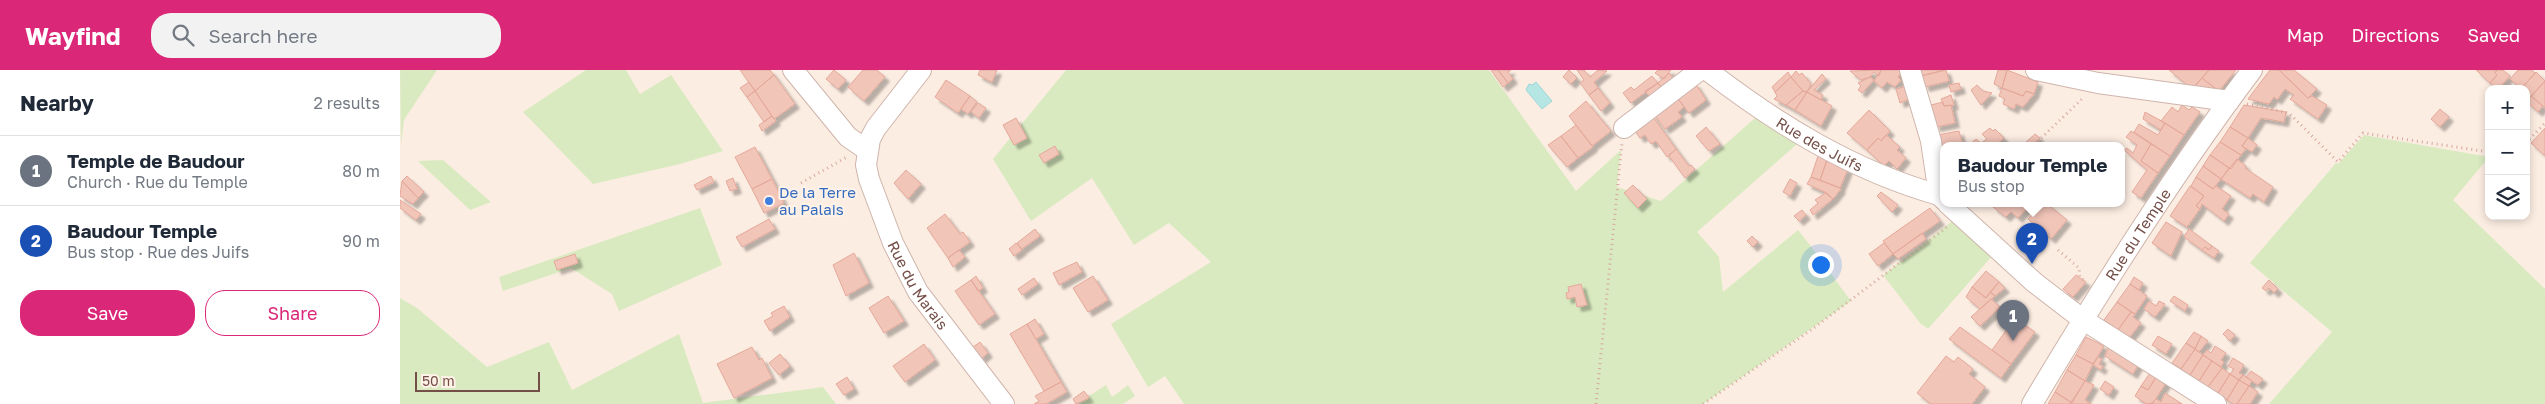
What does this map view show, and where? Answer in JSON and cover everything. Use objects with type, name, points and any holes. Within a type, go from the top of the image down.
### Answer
[{"type":"street","points":[[793,70],[848,136],[867,150]]},
{"type":"street","name":"Rue du Marais","points":[[921,70],[876,128],[867,150],[869,179],[893,243],[908,275],[930,310],[1004,404]]},
{"type":"street","points":[[1624,128],[1700,70]]},
{"type":"street","name":"Rue des Juifs","points":[[1707,70],[1782,125],[1886,177],[1940,200]]},
{"type":"street","points":[[1910,70],[1940,174]]},
{"type":"street","points":[[2036,70],[2098,83],[2229,101]]},
{"type":"street","name":"Rue du Temple","points":[[2032,404],[2082,319],[2229,101],[2252,70]]},
{"type":"street","name":"Rue des Juifs","points":[[1952,207],[2035,283],[2082,319],[2216,404]]},
{"type":"path","points":[[2037,142],[2098,83]]},
{"type":"path","points":[[2229,101],[2290,113],[2338,162],[2364,133],[2485,151]]},
{"type":"path","points":[[2530,139],[2545,124]]},
{"type":"path","points":[[1596,404],[1624,128]]},
{"type":"path","points":[[801,183],[848,157],[867,150]]},
{"type":"path","points":[[1703,404],[1811,330],[1944,207]]},
{"type":"path","points":[[2058,250],[2079,268],[2080,277],[2099,294]]},
{"type":"green space","points":[[400,70],[437,70],[404,120],[401,145]]},
{"type":"green space","points":[[586,70],[626,70],[640,94],[671,75],[723,151],[680,164],[593,184],[523,112]]},
{"type":"green space","points":[[1066,70],[1489,70],[1576,191],[1621,150],[1617,187],[1661,201],[1763,111],[1805,137],[1697,232],[1719,257],[1723,292],[1798,230],[1851,301],[1703,404],[1184,404],[1165,376],[1148,387],[1111,324],[1211,262],[1169,223],[1134,245],[1092,178],[1031,221],[993,159]]},
{"type":"green space","points":[[2364,135],[2485,156],[2485,162],[2453,200],[2545,289],[2545,404],[2269,404],[2332,332],[2250,263],[2336,163],[2338,164]]},
{"type":"green space","points":[[443,160],[491,202],[470,210],[418,161]]},
{"type":"green space","points":[[700,208],[722,265],[619,311],[612,294],[571,268],[503,291],[499,277]]},
{"type":"green space","points":[[1955,219],[1994,254],[1928,329],[1920,323],[1883,275]]},
{"type":"green space","points":[[400,298],[417,308],[487,367],[549,342],[572,390],[679,334],[703,403],[823,387],[836,404],[400,404]]},
{"type":"green space","points":[[1106,385],[1112,397],[1128,385],[1135,396],[1123,404],[1077,404]]},
{"type":"water","points":[[1536,82],[1552,101],[1542,109],[1526,90],[1529,84],[1532,85]]},
{"type":"building","points":[[740,70],[770,70],[774,75],[755,91]]},
{"type":"building","points":[[834,70],[846,80],[838,89],[826,79]]},
{"type":"building","points":[[863,70],[877,70],[885,77],[864,101],[848,87]]},
{"type":"building","points":[[980,70],[997,70],[992,82],[978,75]]},
{"type":"building","points":[[1491,70],[1498,70],[1508,83],[1503,87]]},
{"type":"building","points":[[1498,70],[1511,70],[1508,72],[1513,79],[1508,83]]},
{"type":"building","points":[[1569,70],[1577,78],[1571,84],[1563,77]]},
{"type":"building","points":[[1577,70],[1584,70],[1590,77],[1598,70],[1607,71],[1594,82],[1598,88],[1589,95],[1580,83],[1584,80]]},
{"type":"building","points":[[1658,70],[1671,70],[1664,79],[1655,73]]},
{"type":"building","points":[[1881,70],[1879,76],[1874,72],[1870,77],[1861,80],[1850,71]]},
{"type":"building","points":[[1881,70],[1903,70],[1898,77],[1901,80],[1895,87],[1887,82],[1882,88],[1874,81]]},
{"type":"building","points":[[1920,70],[1944,70],[1921,76]]},
{"type":"building","points":[[1946,70],[1949,81],[1925,87],[1921,76]]},
{"type":"building","points":[[1998,70],[2007,70],[2002,88],[1994,84]]},
{"type":"building","points":[[2007,70],[2038,82],[2034,94],[2026,91],[2023,96],[2002,88]]},
{"type":"building","points":[[2169,70],[2209,70],[2192,89]]},
{"type":"building","points":[[2209,70],[2236,70],[2219,91],[2202,78]]},
{"type":"building","points":[[2270,70],[2279,70],[2308,98],[2312,96],[2327,105],[2318,119],[2290,99],[2294,95],[2285,89],[2277,100],[2274,97],[2269,104],[2248,99]]},
{"type":"building","points":[[2279,70],[2294,70],[2317,89],[2308,98]]},
{"type":"building","points":[[2476,70],[2497,70],[2495,73],[2497,75],[2490,83]]},
{"type":"building","points":[[2497,70],[2503,70],[2510,76],[2502,85],[2493,85],[2490,83],[2497,75],[2495,73]]},
{"type":"building","points":[[2518,70],[2532,70],[2535,73],[2524,85],[2517,85],[2510,79]]},
{"type":"building","points":[[1796,71],[1799,75],[1802,73],[1811,84],[1807,92],[1803,91],[1791,77]]},
{"type":"building","points":[[1788,72],[1791,77],[1775,92],[1772,87]]},
{"type":"building","points":[[2536,72],[2545,81],[2530,98],[2530,85],[2525,85]]},
{"type":"building","points":[[1669,73],[1677,83],[1664,92],[1658,83]]},
{"type":"building","points":[[1822,74],[1826,79],[1814,90],[1823,95],[1821,100],[1807,92]]},
{"type":"building","points":[[774,75],[795,104],[774,119],[755,91]]},
{"type":"building","points":[[1652,76],[1658,83],[1631,103],[1623,93],[1631,87],[1634,90]]},
{"type":"building","points":[[1791,77],[1803,91],[1786,105],[1774,99],[1777,96],[1775,92]]},
{"type":"building","points":[[1870,77],[1874,80],[1862,93],[1858,90],[1861,86],[1858,83]]},
{"type":"building","points":[[2202,78],[2216,89],[2214,94],[2205,94],[2195,86]]},
{"type":"building","points":[[946,80],[970,96],[958,113],[935,97]]},
{"type":"building","points":[[2545,81],[2545,108],[2531,96]]},
{"type":"building","points":[[749,82],[755,91],[747,97],[740,88]]},
{"type":"building","points":[[1658,83],[1664,92],[1652,100],[1645,91]]},
{"type":"building","points":[[1695,83],[1706,100],[1689,113],[1676,96]]},
{"type":"building","points":[[1959,83],[1961,89],[1951,92],[1949,85]]},
{"type":"building","points":[[1977,85],[1983,91],[1992,93],[1981,105],[1971,90]]},
{"type":"building","points":[[1908,86],[1912,98],[1900,103],[1896,89]]},
{"type":"building","points":[[1598,88],[1610,103],[1601,111],[1589,95]]},
{"type":"building","points":[[2002,88],[2023,96],[2026,91],[2034,94],[2023,107],[2016,104],[2014,109],[2003,104],[2005,99],[1999,96]]},
{"type":"building","points":[[755,91],[772,116],[764,122],[747,97]]},
{"type":"building","points":[[1803,91],[1807,92],[1795,110],[1786,105]]},
{"type":"building","points":[[1807,92],[1832,106],[1821,126],[1795,110]]},
{"type":"building","points":[[1951,95],[1954,105],[1944,106],[1941,99]]},
{"type":"building","points":[[970,96],[977,102],[968,114],[961,109]]},
{"type":"building","points":[[1676,96],[1684,107],[1678,112],[1682,117],[1665,129],[1652,112]]},
{"type":"building","points":[[2531,96],[2543,106],[2538,112],[2530,105]]},
{"type":"building","points":[[1586,101],[1611,131],[1592,146],[1569,116]]},
{"type":"building","points":[[1943,102],[1944,106],[1951,105],[1955,123],[1936,127],[1931,105]]},
{"type":"building","points":[[978,103],[986,108],[979,118],[971,112]]},
{"type":"building","points":[[2182,105],[2189,110],[2192,107],[2200,112],[2184,135],[2161,121],[2172,107],[2178,112]]},
{"type":"building","points":[[2244,105],[2286,112],[2284,122],[2261,118],[2248,138],[2230,127]]},
{"type":"building","points":[[2440,109],[2449,117],[2440,127],[2431,119]]},
{"type":"building","points":[[1869,110],[1890,131],[1881,141],[1878,138],[1867,150],[1847,133]]},
{"type":"building","points":[[2145,112],[2165,123],[2161,130],[2143,119]]},
{"type":"building","points":[[1651,114],[1676,149],[1667,157],[1656,141],[1651,144],[1645,135],[1640,138],[1633,128]]},
{"type":"building","points":[[772,116],[776,121],[762,131],[759,125]]},
{"type":"building","points":[[1016,118],[1027,138],[1014,145],[1003,125]]},
{"type":"building","points":[[2165,123],[2184,135],[2170,156],[2134,132],[2139,124],[2158,135]]},
{"type":"building","points":[[1576,125],[1593,147],[1578,158],[1561,136]]},
{"type":"building","points":[[1706,127],[1720,144],[1709,151],[1696,136]]},
{"type":"building","points":[[2230,127],[2248,138],[2242,146],[2246,149],[2241,155],[2220,142]]},
{"type":"building","points":[[1990,128],[1993,131],[1995,129],[2004,138],[1999,142],[1982,142],[1987,139],[1982,134]]},
{"type":"building","points":[[2545,128],[2545,156],[2531,143]]},
{"type":"building","points":[[1959,131],[1962,142],[1940,143],[1938,135]]},
{"type":"building","points":[[2131,131],[2151,144],[2141,161],[2158,173],[2141,198],[2132,192],[2147,170],[2125,151],[2127,148],[2133,153],[2137,145],[2126,137]]},
{"type":"building","points":[[2035,134],[2040,138],[2035,142],[2026,142]]},
{"type":"building","points":[[1886,135],[1900,147],[1897,150],[1906,158],[1897,169],[1889,161],[1884,166],[1867,150],[1878,138],[1881,141]]},
{"type":"building","points":[[1561,136],[1578,158],[1567,167],[1548,145]]},
{"type":"building","points":[[2248,138],[2257,145],[2252,152],[2242,146]]},
{"type":"building","points":[[2220,142],[2241,155],[2231,169],[2210,155]]},
{"type":"building","points":[[2151,144],[2170,156],[2158,173],[2141,161]]},
{"type":"building","points":[[1055,146],[1059,154],[1044,163],[1039,155]]},
{"type":"building","points":[[755,147],[772,179],[752,189],[735,157]]},
{"type":"building","points":[[1676,149],[1689,166],[1691,165],[1695,169],[1685,178],[1669,156]]},
{"type":"building","points":[[2210,155],[2229,168],[2221,179],[2203,166]]},
{"type":"building","points":[[1818,156],[1827,160],[1820,180],[1811,177]]},
{"type":"building","points":[[2237,159],[2246,166],[2245,168],[2273,187],[2264,202],[2253,194],[2250,198],[2221,179]]},
{"type":"building","points":[[1827,160],[1848,169],[1840,188],[1820,180]]},
{"type":"building","points":[[2203,166],[2221,179],[2213,189],[2196,177]]},
{"type":"building","points":[[906,170],[921,184],[908,199],[894,183]]},
{"type":"building","points":[[407,176],[424,192],[418,198],[402,181]]},
{"type":"building","points":[[711,176],[714,182],[697,190],[694,185]]},
{"type":"building","points":[[1811,177],[1841,189],[1833,199],[1827,193],[1807,184]]},
{"type":"building","points":[[2196,177],[2213,189],[2216,186],[2231,196],[2222,209],[2229,214],[2224,221],[2202,204],[2200,209],[2196,206],[2204,196],[2191,186]]},
{"type":"building","points":[[733,178],[737,189],[730,191],[726,181]]},
{"type":"building","points":[[772,179],[784,203],[764,213],[752,189]]},
{"type":"building","points":[[1790,179],[1797,183],[1790,196],[1783,192]]},
{"type":"building","points":[[402,181],[418,198],[413,204],[400,196]]},
{"type":"building","points":[[1633,185],[1647,199],[1638,208],[1624,193]]},
{"type":"building","points":[[2190,186],[2204,196],[2196,206],[2200,209],[2187,227],[2170,216]]},
{"type":"building","points":[[1881,192],[1898,205],[1892,212],[1877,196]]},
{"type":"building","points":[[1825,193],[1833,199],[1813,215],[1810,210],[1818,203],[1815,200]]},
{"type":"building","points":[[400,200],[421,214],[416,220],[400,208]]},
{"type":"building","points":[[1993,207],[2028,207],[2018,218],[2011,212],[2006,217]]},
{"type":"building","points":[[2039,207],[2051,207],[2067,220],[2051,239],[2028,219]]},
{"type":"building","points":[[1930,208],[1940,221],[1893,254],[1883,241]]},
{"type":"building","points":[[1802,210],[1806,215],[1799,221],[1794,216]]},
{"type":"building","points":[[945,214],[960,234],[963,232],[970,242],[948,258],[927,228]]},
{"type":"building","points":[[769,219],[775,229],[742,247],[736,237]]},
{"type":"building","points":[[2166,222],[2182,232],[2171,256],[2152,243]]},
{"type":"building","points":[[1035,229],[1040,236],[1022,249],[1017,243]]},
{"type":"building","points":[[2189,229],[2212,246],[2209,250],[2205,247],[2202,250],[2184,237]]},
{"type":"building","points":[[1922,233],[1926,239],[1898,259],[1893,254]]},
{"type":"building","points":[[1752,236],[1758,242],[1753,247],[1747,241]]},
{"type":"building","points":[[1016,243],[1022,250],[1014,256],[1009,249]]},
{"type":"building","points":[[1884,243],[1893,254],[1878,266],[1869,254]]},
{"type":"building","points":[[2212,246],[2219,251],[2214,258],[2202,250],[2205,247],[2209,250]]},
{"type":"building","points":[[959,250],[965,257],[953,267],[948,258]]},
{"type":"building","points":[[854,253],[869,283],[846,296],[833,265]]},
{"type":"building","points":[[575,254],[578,263],[557,270],[554,261]]},
{"type":"building","points":[[1077,262],[1082,272],[1059,285],[1053,273]]},
{"type":"building","points":[[1986,271],[1999,282],[1986,298],[1972,287]]},
{"type":"building","points":[[2076,275],[2086,282],[2073,297],[2063,289]]},
{"type":"building","points":[[976,276],[983,288],[978,291],[971,280]]},
{"type":"building","points":[[1093,276],[1108,300],[1088,312],[1073,288]]},
{"type":"building","points":[[2134,277],[2143,283],[2139,290],[2130,284]]},
{"type":"building","points":[[1034,278],[1038,284],[1022,295],[1018,289]]},
{"type":"building","points":[[971,280],[995,314],[979,325],[955,291]]},
{"type":"building","points":[[2269,280],[2278,289],[2274,293],[2269,288],[2266,291],[2262,288]]},
{"type":"building","points":[[1999,282],[2005,288],[1995,296],[1990,292]]},
{"type":"building","points":[[1581,284],[1587,305],[1577,307],[1575,297],[1567,299],[1566,293],[1569,292],[1568,287]]},
{"type":"building","points":[[2130,284],[2147,296],[2135,314],[2117,302]]},
{"type":"building","points":[[1972,287],[1986,298],[1990,292],[1995,296],[1980,309],[1966,297]]},
{"type":"building","points":[[888,296],[904,321],[884,333],[869,308]]},
{"type":"building","points":[[2174,296],[2188,305],[2185,311],[2170,301]]},
{"type":"building","points":[[1991,299],[2000,307],[1980,326],[1971,317]]},
{"type":"building","points":[[2149,301],[2156,306],[2159,301],[2165,304],[2155,317],[2144,309]]},
{"type":"building","points":[[2117,302],[2131,312],[2118,330],[2104,320]]},
{"type":"building","points":[[784,306],[790,317],[770,331],[764,321],[773,316],[771,313]]},
{"type":"building","points":[[2131,312],[2135,314],[2133,317],[2141,323],[2129,338],[2118,330]]},
{"type":"building","points":[[2015,318],[2035,332],[2011,364],[1992,350]]},
{"type":"building","points":[[1035,319],[1044,334],[1036,339],[1027,324]]},
{"type":"building","points":[[1027,324],[1061,382],[1044,391],[1010,334]]},
{"type":"building","points":[[1960,327],[2011,364],[2001,378],[1949,339]]},
{"type":"building","points":[[2228,329],[2235,335],[2230,341],[2223,334]]},
{"type":"building","points":[[2194,332],[2201,336],[2195,349],[2186,343]]},
{"type":"building","points":[[2158,336],[2172,344],[2166,354],[2152,345]]},
{"type":"building","points":[[2201,336],[2208,341],[2199,352],[2195,349]]},
{"type":"building","points":[[2086,337],[2104,346],[2093,364],[2076,355]]},
{"type":"building","points":[[980,342],[988,353],[981,359],[973,347]]},
{"type":"building","points":[[2186,343],[2195,349],[2181,369],[2172,363]]},
{"type":"building","points":[[924,344],[935,360],[905,382],[893,366]]},
{"type":"building","points":[[2109,345],[2140,362],[2133,374],[2105,356]]},
{"type":"building","points":[[2215,346],[2226,353],[2221,360],[2224,362],[2221,367],[2203,355],[2207,350],[2211,353]]},
{"type":"building","points":[[752,347],[759,360],[762,358],[772,378],[734,398],[717,364]]},
{"type":"building","points":[[2195,349],[2203,355],[2190,375],[2181,369]]},
{"type":"building","points":[[780,354],[790,366],[779,375],[769,363]]},
{"type":"building","points":[[2076,355],[2093,364],[2085,381],[2067,370]]},
{"type":"building","points":[[2203,355],[2212,361],[2199,381],[2190,375]]},
{"type":"building","points":[[1946,356],[1954,362],[1958,357],[1973,369],[1969,374],[1985,387],[1972,404],[1931,404],[1917,393]]},
{"type":"building","points":[[2098,357],[2102,359],[2099,364],[2103,366],[2101,370],[2093,365]]},
{"type":"building","points":[[2233,358],[2244,365],[2239,373],[2243,375],[2239,380],[2230,374],[2234,369],[2228,366]]},
{"type":"building","points":[[2212,361],[2222,368],[2208,387],[2199,381]]},
{"type":"building","points":[[2222,368],[2230,374],[2218,393],[2208,387]]},
{"type":"building","points":[[2067,370],[2085,381],[2072,403],[2055,392]]},
{"type":"building","points":[[2152,370],[2158,374],[2148,390],[2141,386]]},
{"type":"building","points":[[2251,371],[2263,379],[2258,385],[2246,377]]},
{"type":"building","points":[[2158,374],[2168,380],[2153,403],[2146,404],[2135,396],[2141,386],[2148,390]]},
{"type":"building","points":[[2230,374],[2239,380],[2227,400],[2218,393]]},
{"type":"building","points":[[2243,375],[2252,381],[2249,386],[2239,380]]},
{"type":"building","points":[[847,377],[854,389],[844,395],[836,384]]},
{"type":"building","points":[[2239,380],[2249,386],[2237,404],[2233,404],[2227,400]]},
{"type":"building","points":[[2085,381],[2094,385],[2085,400],[2091,404],[2070,404]]},
{"type":"building","points":[[2105,381],[2114,387],[2109,395],[2100,389]]},
{"type":"building","points":[[1061,382],[1067,392],[1046,404],[1034,404],[1039,401],[1035,396]]},
{"type":"building","points":[[2249,386],[2258,392],[2250,404],[2237,404]]},
{"type":"building","points":[[1084,391],[1089,398],[1076,404],[1073,399]]},
{"type":"building","points":[[2055,392],[2071,402],[2070,404],[2048,404]]},
{"type":"building","points":[[2165,393],[2182,404],[2151,404],[2156,399],[2161,402]]},
{"type":"place","name":"De la Terre au Palais","points":[[769,201]]},
{"type":"place","name":"Baudour Temple","points":[[2032,264]]},
{"type":"place","name":"Temple de Baudour","points":[[2013,341]]}]
